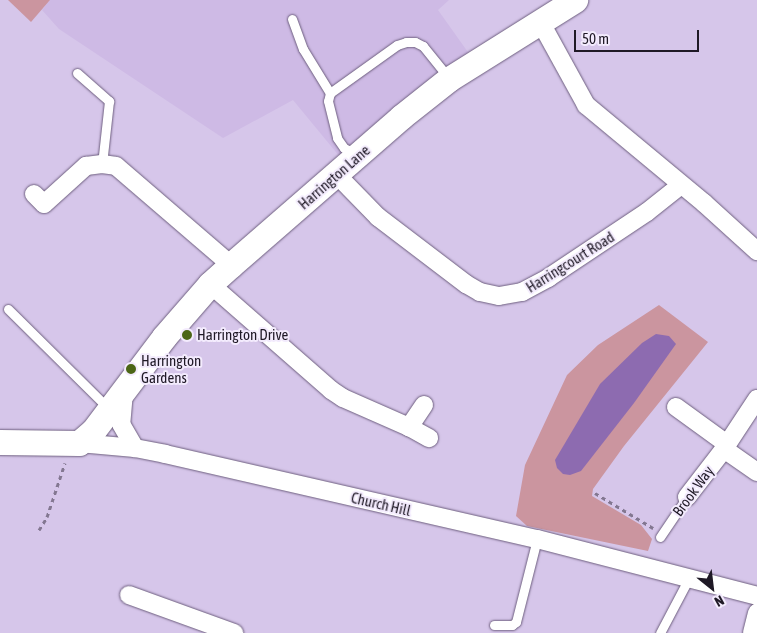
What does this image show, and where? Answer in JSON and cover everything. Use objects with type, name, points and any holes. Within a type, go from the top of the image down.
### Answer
[{"type":"street","name":"Harrington Lane","points":[[74,443],[93,431],[164,337],[210,284],[231,265],[358,154],[449,79],[575,0]]},
{"type":"street","points":[[541,23],[586,105],[704,203],[755,250]]},
{"type":"street","points":[[34,194],[44,204],[80,170],[102,164],[120,168],[231,265]]},
{"type":"street","name":"Harringcourt Road","points":[[337,174],[378,216],[466,284],[480,292],[499,296],[522,292],[548,278],[647,212],[681,185]]},
{"type":"street","points":[[210,284],[331,390],[349,401],[409,427],[429,438]]},
{"type":"street","points":[[124,389],[121,424],[135,448]]},
{"type":"street","name":"Brook Way","points":[[688,497],[757,399]]},
{"type":"street","points":[[409,427],[424,405]]},
{"type":"street","points":[[676,407],[757,472]]},
{"type":"street","name":"Church Hill","points":[[0,442],[74,443],[135,448],[537,539],[757,596]]},
{"type":"street","points":[[128,595],[233,633]]},
{"type":"street","points":[[752,633],[757,612]]},
{"type":"lane","points":[[292,19],[303,49],[330,93]]},
{"type":"lane","points":[[358,154],[344,148],[337,138],[328,101],[330,93],[398,45],[406,42],[415,42],[423,46],[449,79]]},
{"type":"lane","points":[[77,73],[109,101],[102,164]]},
{"type":"lane","points":[[8,309],[109,410]]},
{"type":"lane","name":"Brook Way","points":[[661,535],[688,497]]},
{"type":"lane","points":[[494,625],[512,625],[516,622],[537,539]]},
{"type":"lane","points":[[660,633],[689,578]]},
{"type":"path","points":[[39,530],[47,517],[74,443]]},
{"type":"path","points":[[596,494],[661,535]]},
{"type":"shaded area","points":[[8,0],[50,0],[31,22]]},
{"type":"shaded area","points":[[50,0],[449,0],[438,10],[470,55],[340,157],[293,100],[223,138],[59,29],[42,10]]},
{"type":"shaded area","points":[[659,305],[708,342],[624,446],[593,489],[592,496],[641,525],[652,539],[648,551],[527,526],[516,516],[525,465],[567,375],[598,345]]},
{"type":"shaded area","points":[[656,334],[669,336],[676,344],[634,403],[581,471],[570,475],[563,474],[557,468],[555,460],[600,384],[642,343]]},
{"type":"place","name":"Harrington Drive","points":[[187,335]]},
{"type":"place","name":"Harrington Gardens","points":[[131,369]]}]
